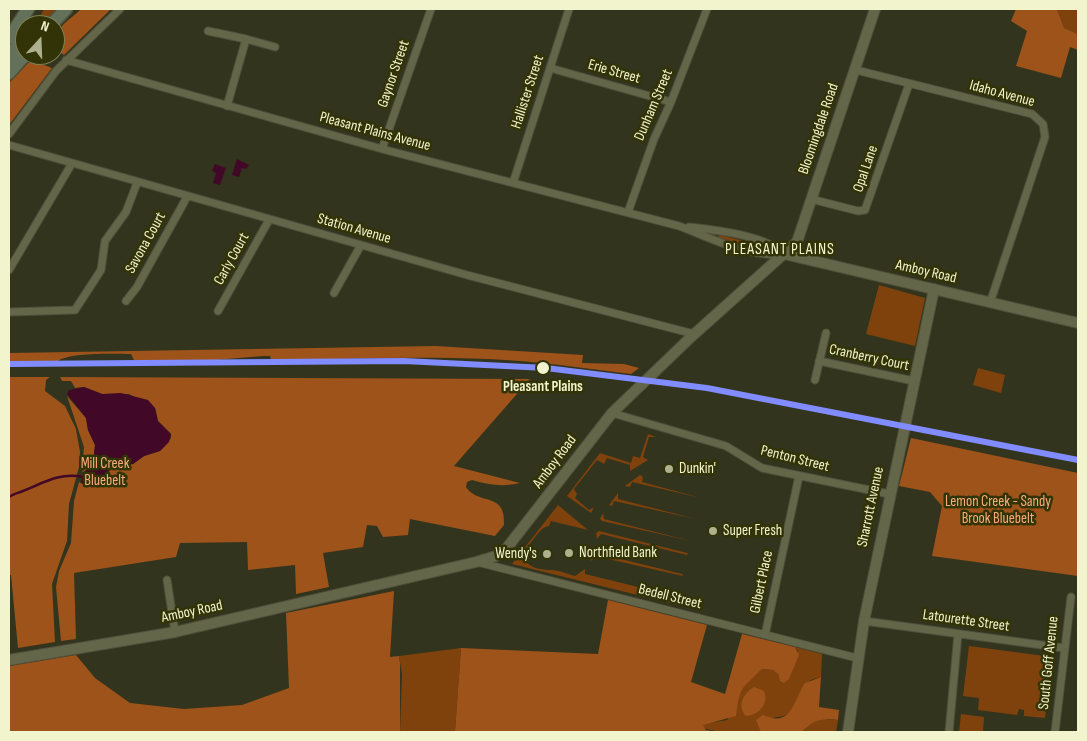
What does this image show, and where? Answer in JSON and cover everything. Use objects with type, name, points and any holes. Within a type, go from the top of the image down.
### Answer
[{"type":"highway","points":[[9,38],[28,9]]},
{"type":"highway","points":[[9,60],[15,49]]},
{"type":"main road","name":"Bloomingdale Road","points":[[784,254],[797,242],[856,70],[873,9]]},
{"type":"main road","name":"Amboy Road","points":[[9,660],[175,632],[496,556],[514,540],[585,445],[612,413],[694,334],[784,254],[1078,322]]},
{"type":"main road","name":"Sharrott Avenue","points":[[848,732],[857,658],[864,621],[889,494],[934,289]]},
{"type":"street","points":[[9,134],[36,96],[66,60],[120,9]]},
{"type":"street","name":"Gaynor Street","points":[[382,149],[431,9]]},
{"type":"street","name":"Hallister Street","points":[[513,183],[569,9]]},
{"type":"street","name":"Dunham Street","points":[[628,212],[654,139],[671,102],[707,9]]},
{"type":"street","points":[[208,31],[275,47]]},
{"type":"street","points":[[227,106],[246,39]]},
{"type":"street","name":"Pleasant Plains Avenue","points":[[66,60],[382,149],[679,226],[718,241],[767,256],[784,254]]},
{"type":"street","name":"Erie Street","points":[[550,68],[671,102]]},
{"type":"street","name":"Idaho Avenue","points":[[856,70],[1032,114],[1040,120],[1045,128],[1045,137],[990,303]]},
{"type":"street","name":"Opal Lane","points":[[811,199],[858,211],[865,210],[909,84]]},
{"type":"street","name":"Station Avenue","points":[[9,145],[72,165],[269,220],[694,334]]},
{"type":"street","points":[[9,270],[72,165]]},
{"type":"street","points":[[9,312],[75,310],[101,270],[105,241],[126,212],[137,183]]},
{"type":"street","name":"Savona Court","points":[[126,301],[137,287],[187,197]]},
{"type":"street","name":"Carly Court","points":[[218,311],[269,220]]},
{"type":"street","name":"Pleasant Plains Avenue","points":[[679,226],[721,231],[773,245],[784,254]]},
{"type":"street","points":[[334,293],[361,245]]},
{"type":"street","name":"Cranberry Court","points":[[815,380],[826,333]]},
{"type":"street","name":"Cranberry Court","points":[[819,361],[914,381]]},
{"type":"street","name":"Penton Street","points":[[612,413],[726,446],[757,466],[889,494]]},
{"type":"street","name":"Gilbert Place","points":[[765,636],[799,476]]},
{"type":"street","name":"Bedell Street","points":[[476,562],[857,658]]},
{"type":"street","points":[[167,580],[175,632]]},
{"type":"street","name":"South Goff Avenue","points":[[1055,732],[1071,597]]},
{"type":"street","name":"Latourette Street","points":[[864,621],[1064,648]]},
{"type":"street","points":[[949,732],[958,634]]},
{"type":"shaded area","points":[[44,9],[61,9],[55,15],[41,15]]},
{"type":"shaded area","points":[[1057,9],[1078,9],[1078,34],[1064,28]]},
{"type":"shaded area","points":[[237,159],[249,165],[246,169],[242,168],[239,177],[232,175]]},
{"type":"shaded area","points":[[215,164],[226,168],[220,185],[213,183],[216,173],[212,171]]},
{"type":"shaded area","points":[[720,235],[752,243],[770,251],[767,253],[720,240],[718,237]]},
{"type":"shaded area","points":[[879,285],[925,298],[915,346],[866,334]]},
{"type":"shaded area","points":[[978,368],[1005,375],[1001,393],[973,385]]},
{"type":"shaded area","points":[[84,387],[102,394],[121,393],[148,400],[155,408],[158,421],[171,434],[169,442],[160,451],[144,456],[133,464],[114,467],[93,485],[84,485],[81,482],[84,472],[93,463],[95,445],[88,430],[86,418],[67,394],[69,390]]},
{"type":"shaded area","points":[[648,434],[656,437],[649,437],[643,457],[648,460],[630,471],[630,465],[607,458],[604,464],[597,460],[574,489],[577,494],[575,498],[589,510],[594,507],[591,513],[567,496],[600,453],[631,463],[633,456],[640,458]]},
{"type":"shaded area","points":[[640,475],[643,477],[642,482],[701,498],[632,482],[630,487],[625,486]]},
{"type":"shaded area","points":[[618,493],[618,499],[696,519],[614,501],[612,506],[609,505]]},
{"type":"shaded area","points":[[558,505],[588,530],[551,521],[549,526],[539,532],[527,548],[525,554],[528,563],[544,570],[575,576],[585,569],[585,574],[679,597],[678,605],[512,564]]},
{"type":"shaded area","points":[[603,513],[604,519],[691,541],[602,521],[600,519]]},
{"type":"shaded area","points":[[599,531],[688,553],[687,555],[601,534],[597,539],[596,533]]},
{"type":"shaded area","points":[[595,547],[596,553],[682,574],[683,576],[595,556],[592,561],[590,559],[592,549]]},
{"type":"shaded area","points":[[969,646],[1052,657],[1045,718],[1024,716],[1024,710],[1019,709],[1017,715],[978,710],[979,698],[963,696]]},
{"type":"shaded area","points":[[795,647],[822,654],[821,677],[808,682],[804,686],[789,713],[770,720],[761,729],[761,732],[719,732],[703,728],[703,724],[727,720],[738,704],[739,693],[743,686],[762,669],[773,670],[779,675],[798,651]]},
{"type":"shaded area","points":[[461,648],[455,732],[400,732],[402,674],[399,656]]},
{"type":"shaded area","points":[[961,714],[984,717],[983,732],[959,732]]},
{"type":"shaded area","points":[[821,719],[838,720],[836,732],[802,732],[810,724]]},
{"type":"green space","points":[[81,9],[111,9],[65,54],[65,23]]},
{"type":"green space","points":[[1016,9],[1057,9],[1064,28],[1078,34],[1078,50],[1070,47],[1061,78],[1016,66],[1027,31],[1011,21]]},
{"type":"green space","points":[[26,65],[44,65],[52,68],[9,125],[9,83]]},
{"type":"green space","points":[[436,346],[583,355],[582,363],[624,364],[639,368],[631,374],[542,363],[488,359],[271,360],[270,356],[263,356],[215,360],[134,360],[131,354],[82,355],[58,361],[9,361],[9,353]]},
{"type":"green space","points":[[9,377],[50,377],[46,380],[45,391],[65,406],[76,429],[80,452],[79,467],[69,504],[67,541],[52,584],[55,642],[18,648],[11,575],[9,575]]},
{"type":"green space","name":"Mill Creek Bluebelt","points":[[60,377],[530,379],[454,466],[520,483],[502,485],[472,480],[467,482],[466,487],[471,493],[491,500],[501,507],[504,525],[495,536],[410,519],[408,535],[383,537],[377,526],[367,525],[363,547],[323,553],[329,587],[296,594],[295,565],[248,570],[247,542],[180,543],[176,557],[74,573],[76,639],[61,641],[56,587],[59,571],[71,543],[74,501],[79,482],[84,485],[114,467],[133,464],[144,456],[160,451],[171,438],[171,434],[158,421],[155,408],[129,394],[102,394],[84,387],[75,388],[71,381],[62,381]]},
{"type":"green space","points":[[67,396],[86,418],[88,430],[95,445],[93,463],[84,472],[82,471],[84,447]]},
{"type":"green space","name":"Lemon Creek - Sandy Brook Bluebelt","points":[[911,438],[1078,473],[1078,576],[932,556],[942,506],[930,492],[899,486]]},
{"type":"green space","points":[[394,591],[390,657],[399,656],[400,663],[400,732],[9,732],[9,666],[76,655],[95,678],[130,703],[184,709],[242,705],[289,688],[286,613]]},
{"type":"green space","points":[[608,600],[707,625],[691,682],[725,694],[742,634],[795,647],[799,655],[789,679],[784,683],[780,681],[779,675],[773,670],[762,669],[745,685],[739,698],[736,716],[703,725],[706,730],[719,732],[455,732],[461,648],[598,654]]},
{"type":"green space","points":[[821,677],[819,707],[839,710],[838,720],[827,719],[818,721],[802,732],[761,732],[756,720],[763,715],[780,718],[786,715],[805,683]]},
{"type":"green space","points":[[754,687],[764,691],[764,704],[755,714],[746,716],[742,708],[742,700]]},
{"type":"waterway","points":[[9,497],[59,477],[83,477]]},
{"type":"transit line","points":[[9,364],[404,361],[546,368],[707,388],[1078,460]]},
{"type":"place","name":"Pleasant Plains","points":[[543,368]]},
{"type":"place","name":"Dunkin'","points":[[669,469]]},
{"type":"place","name":"Super Fresh","points":[[713,531]]},
{"type":"place","name":"Northfield Bank","points":[[569,553]]},
{"type":"place","name":"Wendy's","points":[[547,554]]},
{"type":"district","name":"PLEASANT PLAINS","points":[[780,250]]}]
